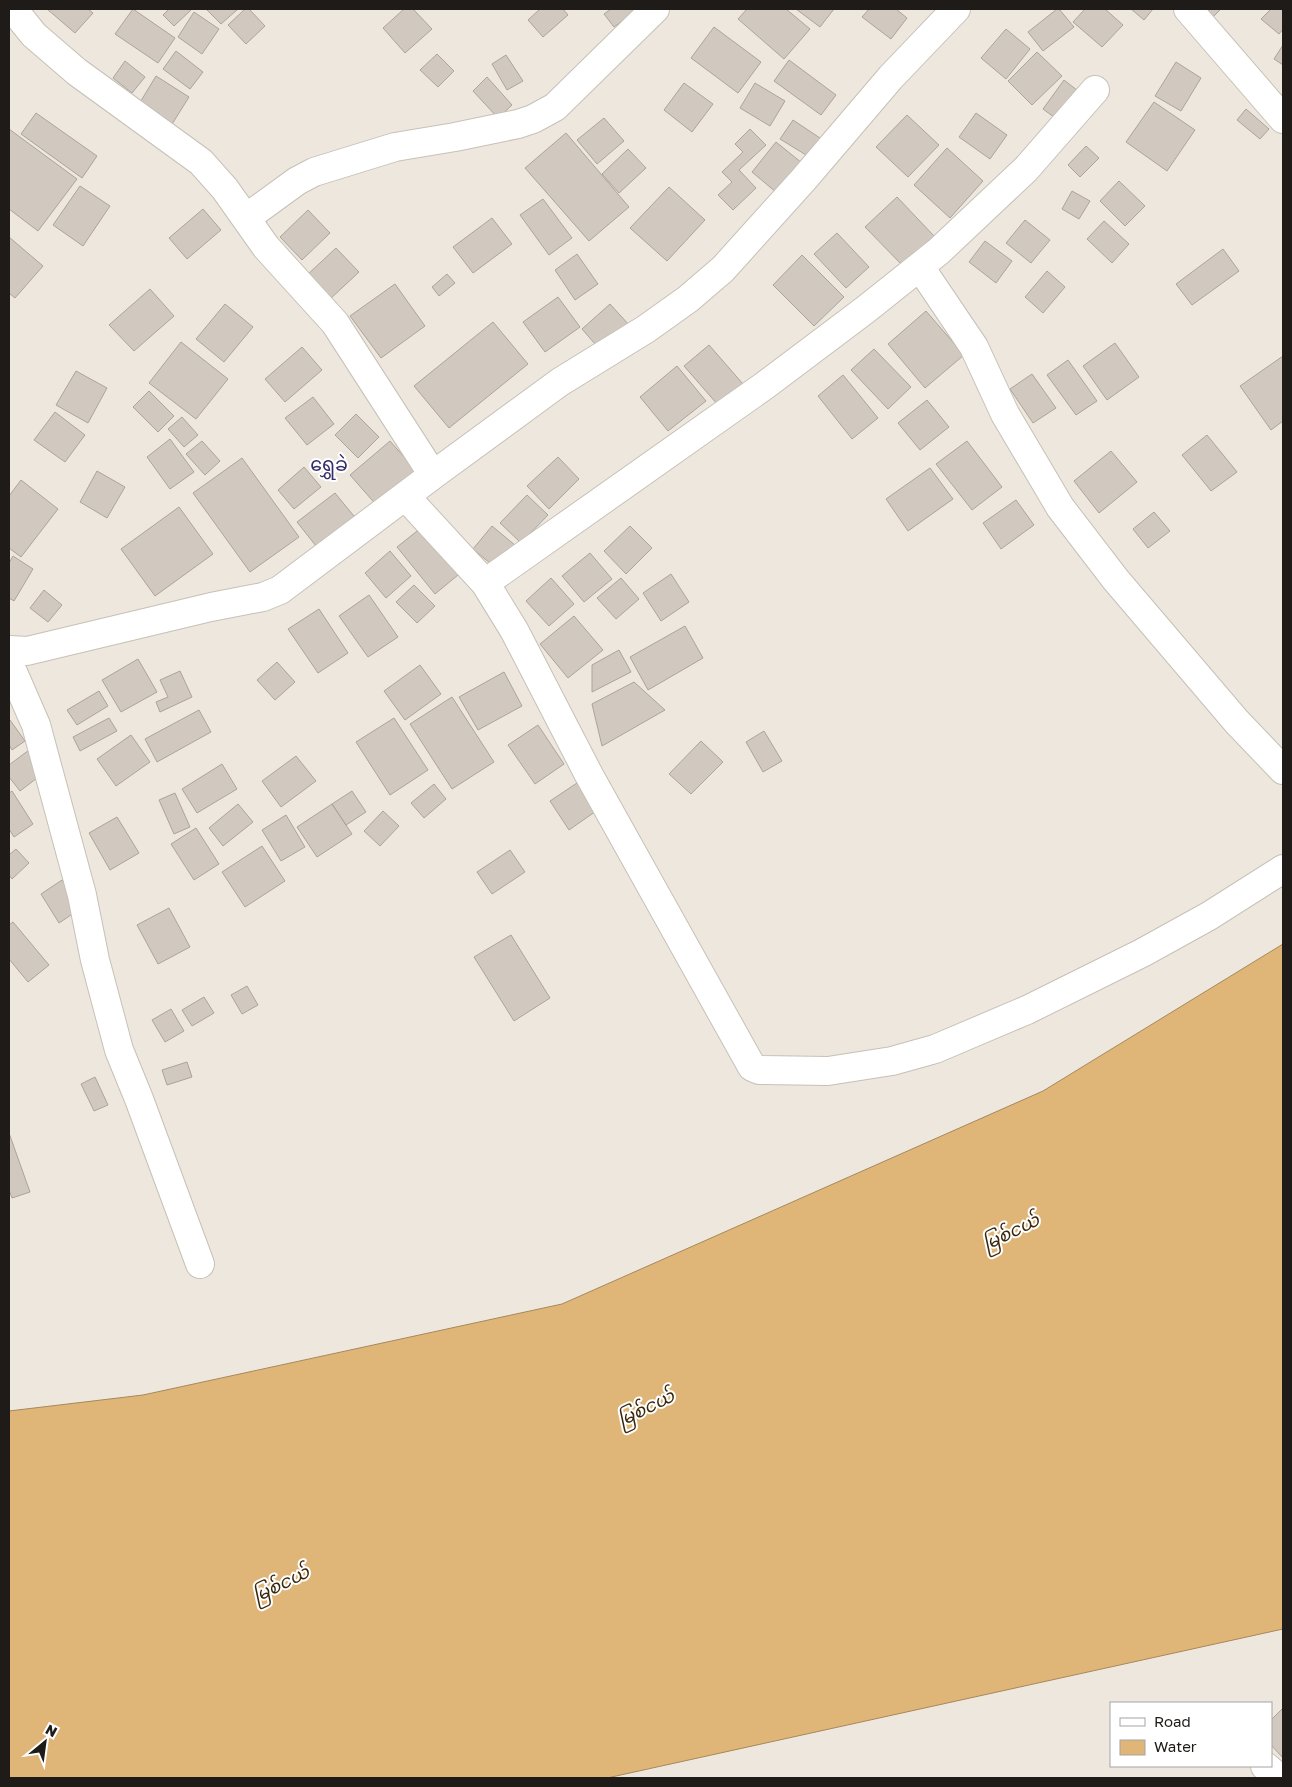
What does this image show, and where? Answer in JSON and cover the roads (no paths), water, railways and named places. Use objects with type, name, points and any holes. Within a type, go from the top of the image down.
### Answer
[{"type":"street","points":[[13,9],[34,35],[77,72],[201,162],[225,189],[266,247],[335,323],[433,475]]},
{"type":"street","points":[[246,218],[297,180],[314,172],[395,147],[455,137],[533,119],[554,107],[655,9]]},
{"type":"street","points":[[9,650],[27,651],[211,607],[263,597],[280,590],[560,382],[646,329],[688,299],[723,269],[804,179],[891,77],[956,9]]},
{"type":"street","points":[[1188,9],[1283,119]]},
{"type":"street","points":[[485,584],[764,386],[920,267],[1026,169],[1095,90]]},
{"type":"street","points":[[920,267],[974,347],[1005,414],[1060,507],[1116,580],[1231,714],[1283,770]]},
{"type":"street","points":[[405,496],[485,584],[514,630],[589,775],[691,960],[752,1067],[759,1070],[828,1071],[892,1061],[935,1049],[1027,1010],[1142,953],[1209,916],[1283,869]]},
{"type":"street","points":[[9,663],[38,733],[82,896],[95,960],[119,1050],[200,1264]]},
{"type":"street","points":[[1266,1767],[1279,1778]]},
{"type":"water","name":"မြစ်ငယ်","points":[[1283,944],[1283,1629],[607,1778],[9,1778],[9,1411],[143,1395],[562,1304],[1043,1091]]},
{"type":"district","name":"ရွှေခဲ","points":[[329,464]]}]
